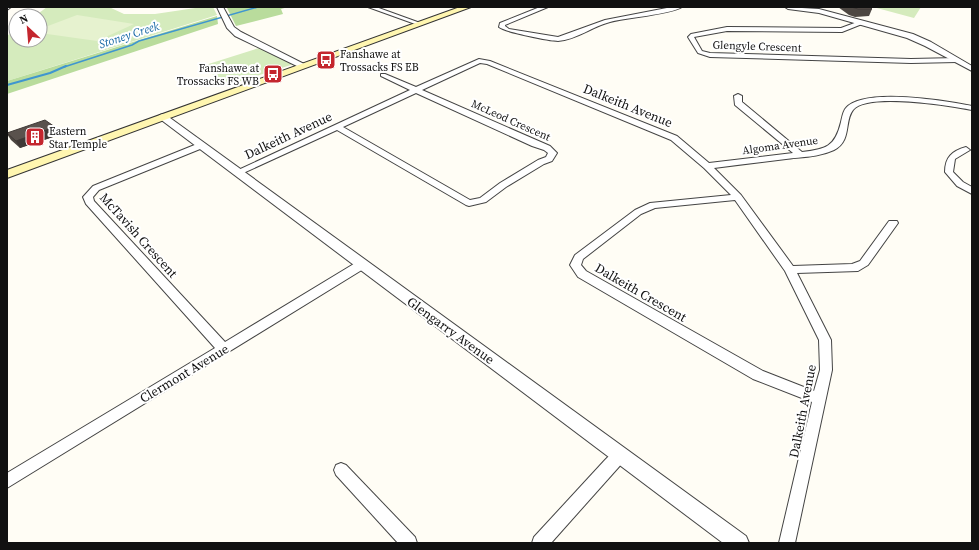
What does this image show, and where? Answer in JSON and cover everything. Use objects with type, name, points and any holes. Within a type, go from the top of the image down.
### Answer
[{"type":"main road","points":[[7,174],[467,7]]},
{"type":"street","points":[[371,7],[420,24]]},
{"type":"street","points":[[545,7],[502,24],[502,27],[507,30],[558,39],[571,36],[596,24],[614,19],[679,7]]},
{"type":"street","points":[[788,7],[821,9],[860,23],[910,36],[928,44],[972,69]]},
{"type":"street","points":[[223,13],[231,28],[238,34],[304,66]]},
{"type":"street","name":"Glengyle Crescent","points":[[860,23],[842,30],[727,29],[693,35],[691,37],[700,52],[710,55],[911,61],[957,60]]},
{"type":"street","name":"Dalkeith Avenue","points":[[238,172],[468,67],[472,63],[488,62],[674,138],[707,166],[738,197],[790,270],[825,340],[826,370],[787,543]]},
{"type":"street","name":"McLeod Crescent","points":[[338,127],[469,203],[483,200],[535,166],[549,159],[553,153],[547,148],[535,144],[383,75]]},
{"type":"street","points":[[738,96],[738,103],[801,156]]},
{"type":"street","name":"Algoma Avenue","points":[[707,166],[767,158],[801,156],[820,152],[834,146],[839,140],[850,108],[855,103],[867,100],[886,99],[934,101],[972,108]]},
{"type":"street","name":"Glengarry Avenue","points":[[163,117],[739,543]]},
{"type":"street","name":"McTavish Crescent","points":[[202,145],[96,188],[88,196],[89,202],[224,349]]},
{"type":"street","points":[[966,150],[952,156],[949,160],[949,172],[960,184],[972,192]]},
{"type":"street","name":"Dalkeith Crescent","points":[[738,197],[653,205],[638,212],[579,257],[575,265],[582,274],[758,375],[819,398]]},
{"type":"street","points":[[790,270],[854,268],[864,263],[894,223]]},
{"type":"street","name":"Clermont Avenue","points":[[7,481],[361,264]]},
{"type":"street","points":[[540,543],[620,455]]},
{"type":"street","points":[[341,470],[409,543]]},
{"type":"green space","points":[[109,7],[124,14],[155,14],[202,7],[213,7],[217,15],[7,81],[7,36],[8,35],[8,48],[48,48],[48,8],[46,8]]},
{"type":"green space","points":[[288,7],[281,9],[283,14],[236,26],[227,8]]},
{"type":"green space","points":[[873,7],[921,7],[914,18]]},
{"type":"green space","points":[[77,15],[134,24],[97,41],[48,34],[48,26]]},
{"type":"green space","points":[[217,16],[218,24],[7,94],[7,81]]},
{"type":"green space","points":[[259,48],[292,63],[291,65],[231,84],[199,67]]},
{"type":"building","points":[[851,7],[870,7],[872,9],[858,9]]},
{"type":"building","points":[[45,120],[55,127],[16,141],[7,133]]},
{"type":"waterway","name":"Stoney Creek","points":[[64,67],[132,45],[139,41],[258,7]]},
{"type":"waterway","name":"Stoney Creek","points":[[7,85],[50,73],[66,66]]},
{"type":"place","name":"Fanshawe at Trossacks FS EB","points":[[326,60]]},
{"type":"place","name":"Fanshawe at Trossacks FS WB","points":[[273,74]]},
{"type":"place","name":"Eastern Star Temple","points":[[35,137]]}]
